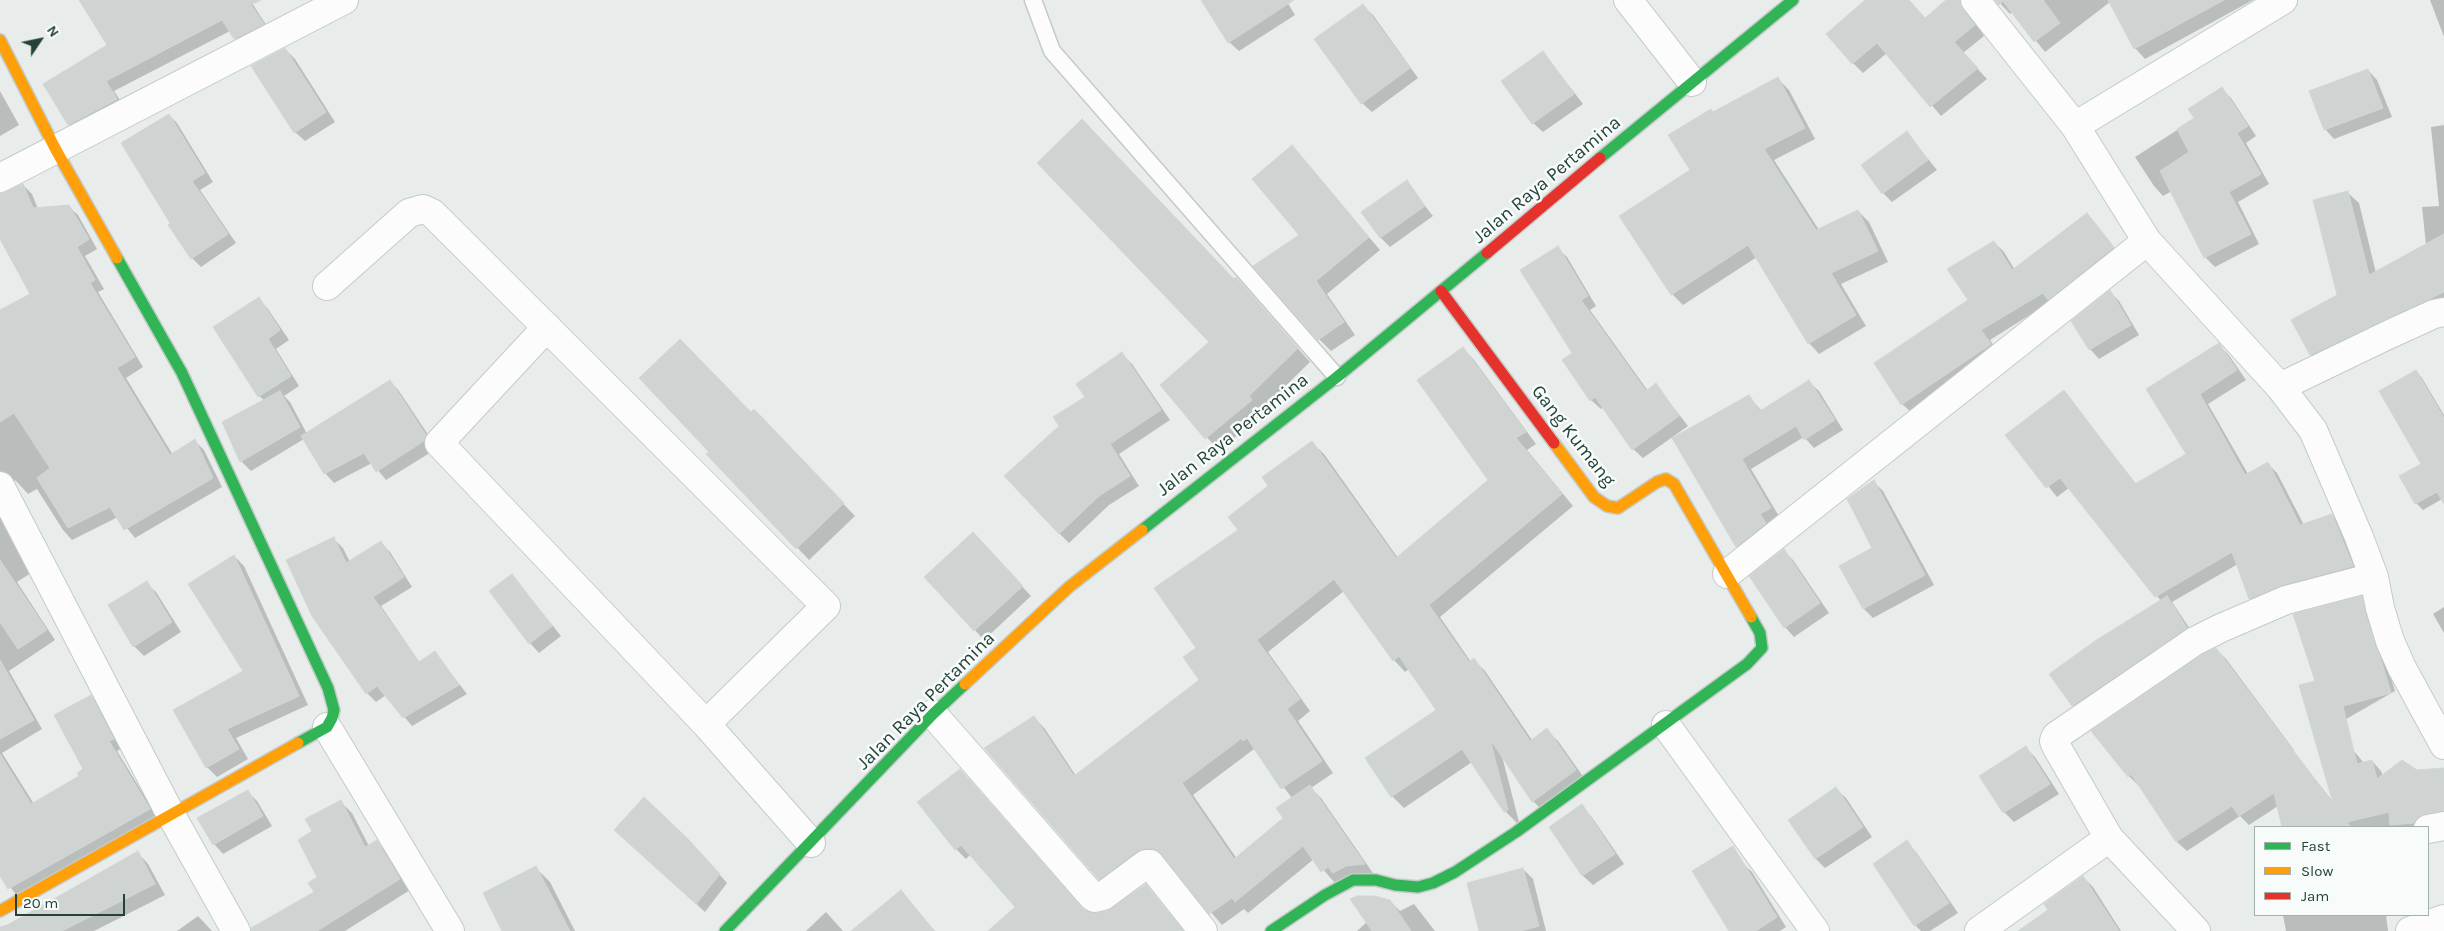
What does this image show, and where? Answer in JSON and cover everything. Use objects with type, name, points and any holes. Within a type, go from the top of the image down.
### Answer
[{"type":"street","points":[[0,178],[344,0]]},
{"type":"street","points":[[1628,0],[1692,82]]},
{"type":"street","name":"Jalan Raya Pertamina","points":[[725,931],[933,714],[1069,587],[1337,377],[1793,0]]},
{"type":"street","points":[[1975,0],[2075,126],[2147,241],[2280,387],[2313,430],[2341,492],[2374,577],[2380,608],[2390,640],[2402,668],[2444,745]]},
{"type":"street","points":[[2075,126],[2283,0]]},
{"type":"street","points":[[0,40],[56,150],[182,373],[328,688],[334,710],[327,726],[0,911]]},
{"type":"street","points":[[327,286],[409,212],[423,209],[438,217],[826,606],[706,724]]},
{"type":"street","points":[[1271,931],[1325,895],[1353,880],[1376,880],[1395,885],[1418,886],[1433,883],[1454,872],[1516,832],[1666,725],[1747,664],[1762,648],[1760,633],[1727,574],[2147,241]]},
{"type":"street","name":"Gang Kumang","points":[[1440,291],[1594,497],[1607,506],[1618,508],[1657,482],[1666,479],[1674,484],[1727,574]]},
{"type":"street","points":[[2280,387],[2390,334],[2434,314],[2444,312]]},
{"type":"street","points":[[547,327],[439,443],[706,724],[810,843]]},
{"type":"street","points":[[0,486],[170,815],[236,931]]},
{"type":"street","points":[[2196,931],[2109,838],[2054,740],[2060,732],[2195,641],[2286,600],[2374,577]]},
{"type":"street","points":[[933,714],[1092,896],[1095,898],[1102,896],[1146,864],[1150,864],[1203,931]]},
{"type":"street","points":[[1666,725],[1815,931]]},
{"type":"street","points":[[327,726],[450,931]]},
{"type":"street","points":[[2429,829],[2444,826]]},
{"type":"street","points":[[1979,931],[2109,838]]},
{"type":"street","points":[[2410,931],[2444,919]]},
{"type":"lane","points":[[1033,0],[1052,51],[1337,377]]},
{"type":"building","points":[[79,0],[261,0],[251,5],[264,24],[234,39],[222,20],[106,81],[117,99],[68,125],[43,84],[107,45]]},
{"type":"building","points":[[1201,0],[1294,0],[1228,43]]},
{"type":"building","points":[[1865,0],[1909,0],[1925,18],[1946,0],[1960,0],[1963,10],[1975,25],[1954,42],[1978,68],[1930,107],[1877,43],[1852,64],[1826,34]]},
{"type":"building","points":[[1995,0],[2043,0],[2060,23],[2034,42],[2003,1],[1999,5]]},
{"type":"building","points":[[2108,0],[2224,0],[2134,49]]},
{"type":"building","points":[[1363,4],[1410,68],[1361,104],[1314,39]]},
{"type":"building","points":[[285,48],[326,112],[294,133],[251,66]]},
{"type":"building","points":[[1543,51],[1574,94],[1532,124],[1501,81]]},
{"type":"building","points":[[2368,69],[2383,108],[2324,130],[2309,91]]},
{"type":"building","points":[[1778,77],[1805,128],[1764,149],[1816,230],[1858,210],[1878,251],[1831,273],[1856,315],[1808,344],[1748,245],[1671,295],[1619,216],[1690,170],[1668,135],[1711,109],[1713,112]]},
{"type":"building","points":[[2222,87],[2248,126],[2237,133],[2261,174],[2229,192],[2251,234],[2204,258],[2160,171],[2189,152],[2177,129],[2194,118],[2188,109]]},
{"type":"building","points":[[169,114],[205,173],[192,181],[228,234],[191,259],[168,225],[170,223],[121,143]]},
{"type":"building","points":[[1082,119],[1234,279],[1236,277],[1298,348],[1249,396],[1252,400],[1205,439],[1160,385],[1209,342],[1037,163]]},
{"type":"building","points":[[1907,131],[1928,160],[1882,194],[1861,165]]},
{"type":"building","points":[[1292,145],[1369,237],[1316,281],[1344,322],[1318,340],[1253,266],[1299,235],[1252,179]]},
{"type":"building","points":[[1407,180],[1425,206],[1380,238],[1361,212]]},
{"type":"building","points":[[23,184],[33,208],[69,205],[89,239],[77,247],[95,280],[90,283],[135,357],[117,368],[170,455],[195,439],[213,478],[124,530],[110,507],[68,528],[37,478],[50,468],[14,413],[0,422],[0,310],[30,294],[0,239],[0,194]]},
{"type":"building","points":[[2348,191],[2369,275],[2444,234],[2444,292],[2310,355],[2291,320],[2337,295],[2313,200]]},
{"type":"building","points":[[2087,213],[2114,247],[2048,300],[2043,293],[1981,330],[1991,344],[1901,405],[1874,363],[1968,300],[1947,269],[1994,241],[2012,270]]},
{"type":"building","points":[[1558,246],[1588,296],[1581,300],[1646,391],[1656,383],[1679,416],[1632,450],[1595,397],[1590,401],[1562,360],[1572,353],[1520,270]]},
{"type":"building","points":[[2110,290],[2131,325],[2089,350],[2071,321]]},
{"type":"building","points":[[259,297],[280,330],[268,339],[291,376],[258,397],[213,327]]},
{"type":"building","points":[[680,339],[751,412],[754,409],[844,503],[796,549],[706,454],[709,452],[639,378]]},
{"type":"building","points":[[2219,343],[2237,370],[2200,394],[2245,475],[2268,462],[2300,525],[2332,514],[2353,566],[2282,585],[2249,599],[2232,552],[2155,597],[2060,478],[2046,488],[2005,435],[2064,390],[2135,484],[2186,454],[2146,389]]},
{"type":"building","points":[[1463,347],[1526,432],[1516,438],[1562,494],[1429,605],[1469,662],[1474,658],[1530,741],[1547,728],[1576,770],[1532,802],[1490,739],[1508,810],[1504,812],[1462,749],[1391,797],[1365,758],[1436,710],[1399,656],[1393,661],[1334,579],[1257,640],[1300,699],[1287,709],[1322,761],[1281,789],[1247,738],[1243,741],[1242,738],[1182,783],[1234,859],[1283,818],[1276,808],[1310,785],[1365,864],[1346,866],[1333,873],[1328,867],[1321,872],[1303,846],[1235,902],[1232,898],[1209,914],[1156,850],[1146,848],[1137,851],[1099,880],[984,748],[1034,716],[1074,776],[1199,680],[1183,657],[1196,648],[1154,588],[1238,530],[1228,517],[1268,486],[1262,477],[1312,441],[1396,558],[1488,480],[1417,380]]},
{"type":"building","points":[[1122,352],[1161,410],[1110,444],[1130,476],[1099,496],[1059,534],[1004,476],[1059,426],[1053,417],[1085,397],[1076,384]]},
{"type":"building","points":[[2416,370],[2444,418],[2444,504],[2437,492],[2415,504],[2399,476],[2421,464],[2379,391]]},
{"type":"building","points":[[390,380],[426,435],[424,441],[376,472],[364,453],[324,474],[301,436]]},
{"type":"building","points":[[1809,380],[1835,420],[1804,440],[1796,426],[1742,459],[1771,508],[1760,514],[1766,523],[1736,547],[1672,438],[1749,395],[1760,411]]},
{"type":"building","points":[[280,391],[300,427],[240,462],[222,422]]},
{"type":"building","points":[[1874,480],[1925,575],[1863,609],[1839,566],[1872,548],[1847,499]]},
{"type":"building","points":[[973,532],[1023,586],[974,631],[924,577]]},
{"type":"building","points":[[334,537],[346,563],[381,541],[404,577],[373,597],[419,662],[435,651],[459,685],[403,718],[377,686],[366,694],[312,616],[286,560]]},
{"type":"building","points":[[1784,549],[1820,603],[1784,628],[1749,576]]},
{"type":"building","points":[[234,555],[299,696],[227,729],[239,749],[206,768],[173,710],[243,671],[188,584]]},
{"type":"building","points":[[0,560],[47,630],[18,649],[0,622]]},
{"type":"building","points":[[512,574],[552,626],[529,644],[489,591]]},
{"type":"building","points":[[147,581],[172,622],[133,647],[108,605]]},
{"type":"building","points":[[2167,596],[2187,628],[2072,706],[2049,674],[2095,641]]},
{"type":"building","points":[[2362,596],[2391,693],[2343,706],[2357,764],[2372,760],[2377,779],[2402,760],[2417,770],[2444,768],[2444,811],[2425,814],[2418,817],[2414,823],[2390,825],[2389,812],[2347,822],[2350,826],[2282,826],[2274,793],[2239,816],[2232,806],[2176,842],[2131,774],[2128,777],[2091,731],[2203,654],[2216,648],[2333,803],[2299,685],[2315,681],[2293,614]]},
{"type":"building","points":[[0,660],[34,720],[0,739]]},
{"type":"building","points":[[91,695],[114,739],[109,741],[150,809],[8,889],[0,876],[0,754],[31,804],[79,776],[77,773],[83,769],[54,715]]},
{"type":"building","points":[[2026,746],[2050,784],[2003,813],[1979,776]]},
{"type":"building","points":[[960,769],[1083,909],[1093,913],[1107,911],[1146,884],[1183,931],[988,931],[1015,907],[961,845],[955,850],[917,802]]},
{"type":"building","points":[[1836,787],[1863,827],[1815,859],[1788,820]]},
{"type":"building","points":[[248,790],[263,816],[213,845],[197,818]]},
{"type":"building","points":[[644,797],[687,838],[720,874],[696,904],[614,830]]},
{"type":"building","points":[[341,800],[365,847],[377,840],[400,879],[317,931],[252,931],[251,928],[314,892],[308,883],[317,877],[298,840],[312,831],[305,819]]},
{"type":"building","points":[[1582,804],[1615,854],[1582,876],[1549,827]]},
{"type":"building","points":[[1907,840],[1949,903],[1914,926],[1873,864]]},
{"type":"building","points":[[1733,846],[1777,917],[1756,931],[1729,931],[1692,871]]},
{"type":"building","points":[[138,851],[155,884],[62,931],[0,931],[0,927],[8,925]]},
{"type":"building","points":[[536,866],[570,931],[502,931],[483,893]]},
{"type":"building","points":[[1523,868],[1539,926],[1521,931],[1479,931],[1467,883]]},
{"type":"building","points":[[2083,876],[2119,931],[2018,931],[2048,910],[2044,904]]},
{"type":"building","points":[[901,890],[934,931],[851,931]]},
{"type":"building","points":[[1357,896],[1374,896],[1390,900],[1411,931],[1372,931],[1350,899]]},
{"type":"traffic: fast","points":[[1600,158],[1793,0]]},
{"type":"traffic: fast","points":[[1142,530],[1337,377],[1487,253]]},
{"type":"traffic: fast","points":[[117,258],[182,373],[328,688],[334,710],[332,718],[327,727],[298,743]]},
{"type":"traffic: fast","points":[[1271,931],[1325,895],[1353,880],[1376,880],[1395,885],[1418,887],[1433,883],[1455,872],[1516,832],[1747,664],[1762,648],[1760,633],[1751,617]]},
{"type":"traffic: fast","points":[[725,931],[933,714],[965,684]]},
{"type":"traffic: slow","points":[[0,40],[56,150],[117,258]]},
{"type":"traffic: slow","points":[[1554,443],[1594,497],[1607,506],[1618,508],[1657,482],[1666,479],[1674,484],[1751,617]]},
{"type":"traffic: slow","points":[[965,684],[1069,587],[1142,530]]},
{"type":"traffic: slow","points":[[0,911],[298,743]]},
{"type":"traffic: jam","points":[[1487,253],[1600,158]]},
{"type":"traffic: jam","points":[[1441,291],[1554,443]]}]
